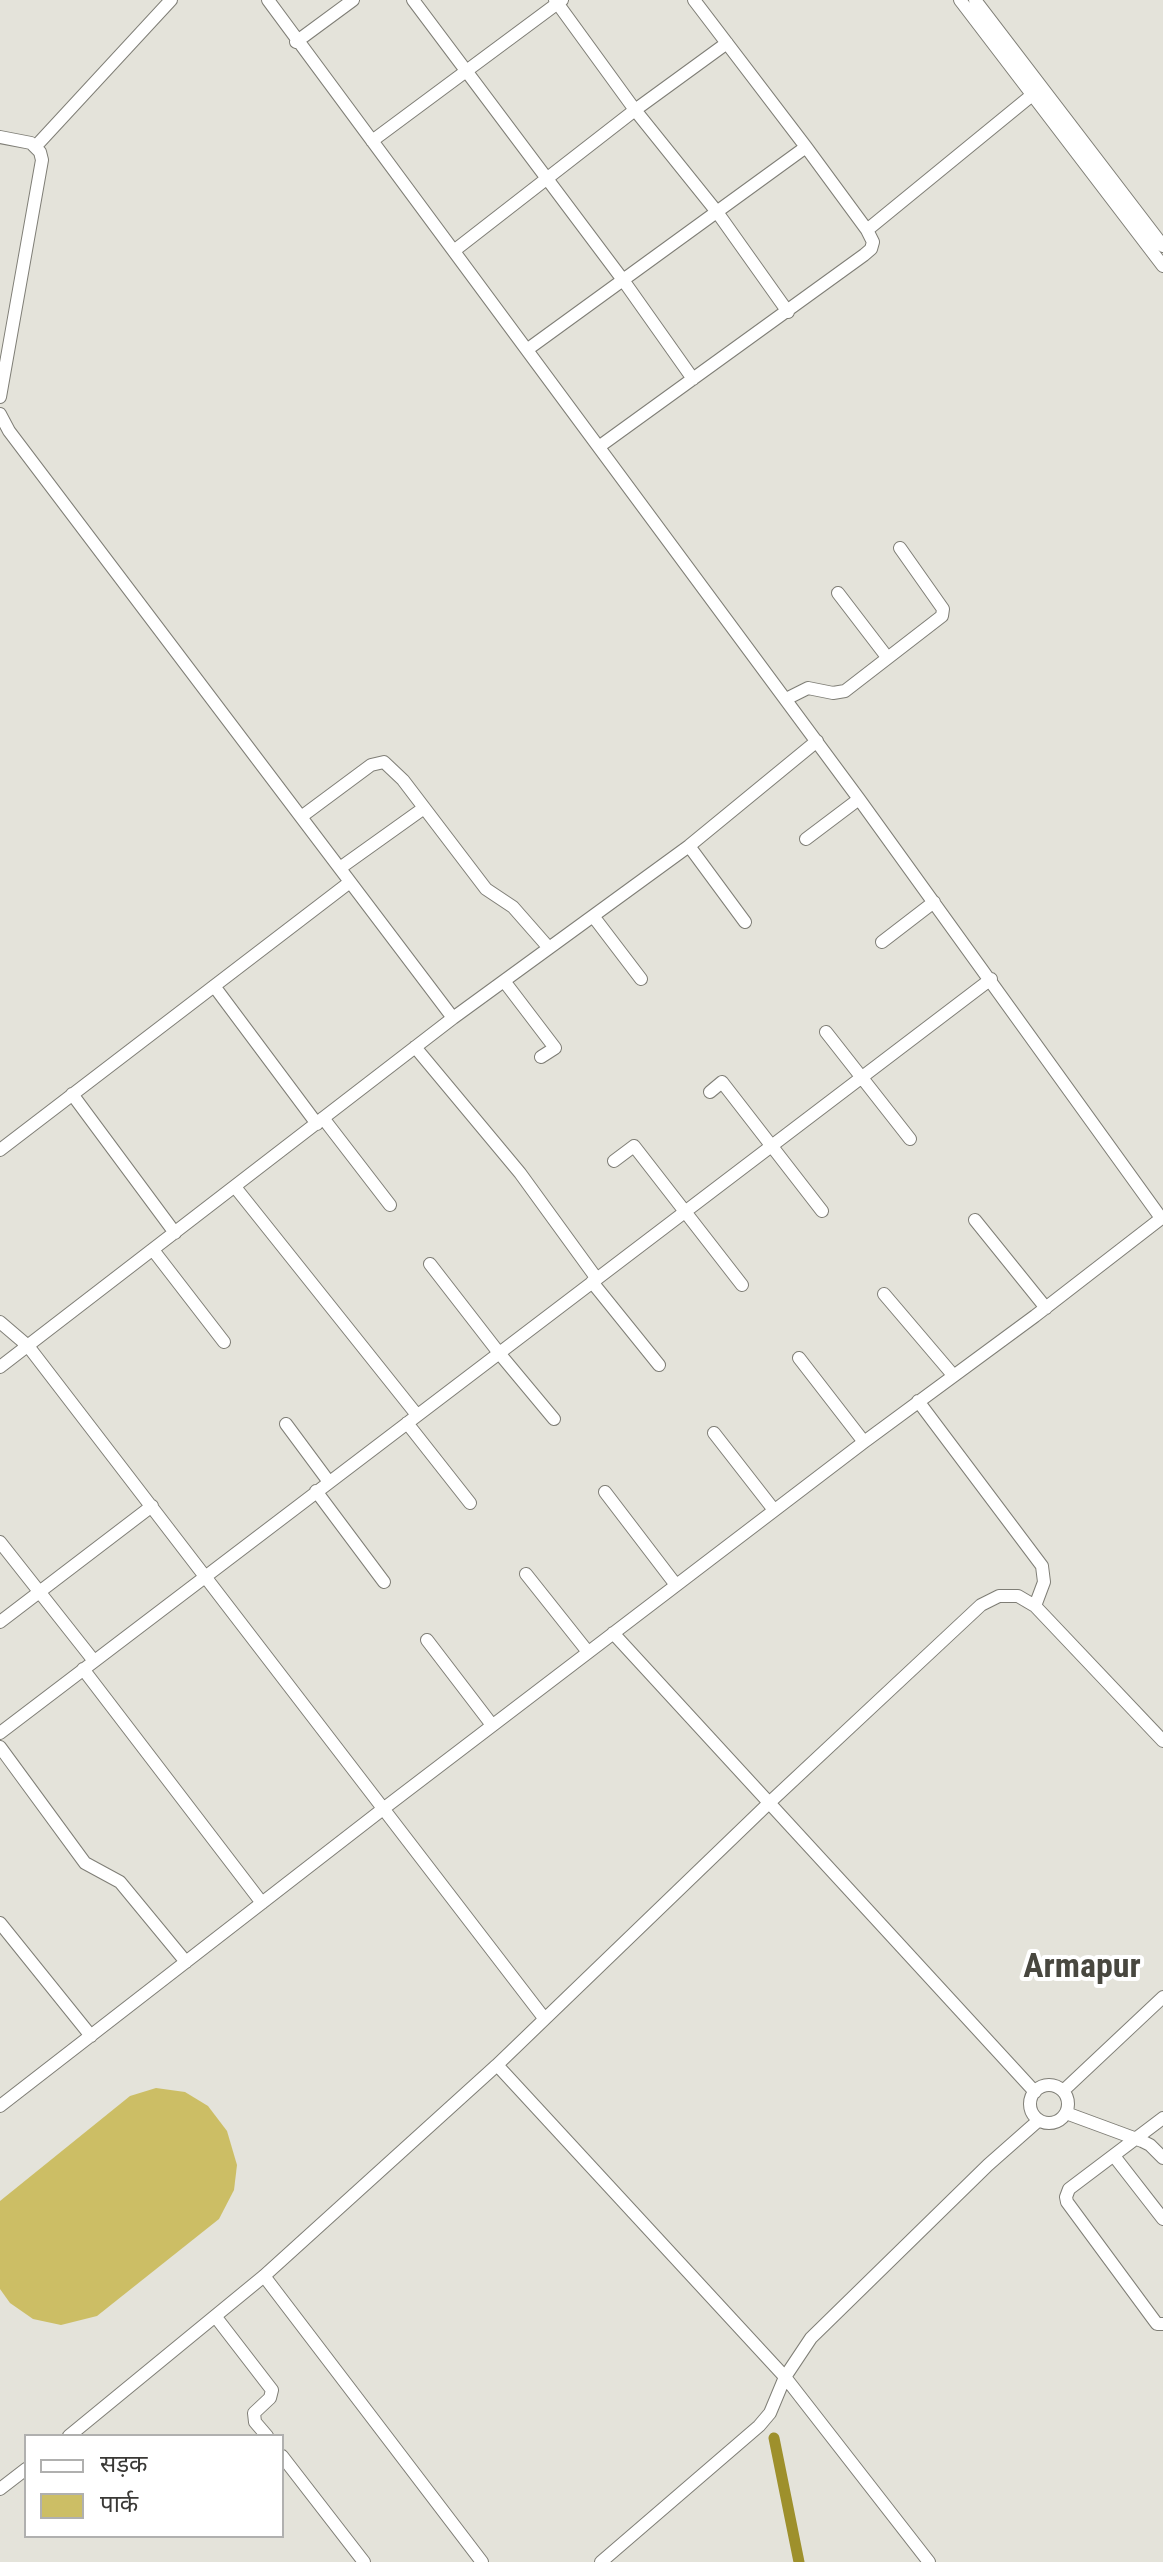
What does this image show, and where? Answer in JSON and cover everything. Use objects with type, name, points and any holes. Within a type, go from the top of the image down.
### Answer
[{"type":"street","points":[[36,146],[171,0]]},
{"type":"street","points":[[0,2106],[492,1725],[918,1401],[1046,1308],[1162,1217],[817,741],[455,250],[296,42],[268,0]]},
{"type":"street","points":[[296,42],[353,0]]},
{"type":"street","points":[[413,0],[623,280],[693,379]]},
{"type":"street","points":[[600,446],[788,312],[871,249],[873,242],[806,147],[694,0]]},
{"type":"street","points":[[960,0],[1163,266]]},
{"type":"street","points":[[975,0],[1161,241]]},
{"type":"street","points":[[372,141],[558,1],[635,110],[717,212],[788,312]]},
{"type":"street","points":[[455,250],[544,178],[727,43]]},
{"type":"street","points":[[867,230],[1042,86]]},
{"type":"street","points":[[0,137],[36,146]]},
{"type":"street","points":[[0,397],[42,160],[36,146]]},
{"type":"street","points":[[528,349],[806,147]]},
{"type":"street","points":[[0,414],[9,431],[453,1018]]},
{"type":"street","points":[[786,699],[808,688],[839,694],[943,612],[900,548]]},
{"type":"street","points":[[838,593],[887,657]]},
{"type":"street","points":[[0,1367],[453,1018],[689,846],[817,741]]},
{"type":"street","points":[[301,817],[377,762],[389,765],[486,889],[513,907],[549,948]]},
{"type":"street","points":[[806,839],[859,799]]},
{"type":"street","points":[[340,868],[424,808]]},
{"type":"street","points":[[689,846],[745,922]]},
{"type":"street","points":[[0,1150],[350,882]]},
{"type":"street","points":[[882,942],[934,902]]},
{"type":"street","points":[[593,916],[641,979]]},
{"type":"street","points":[[0,1733],[991,979]]},
{"type":"street","points":[[504,981],[555,1048],[541,1057]]},
{"type":"street","points":[[214,986],[390,1205]]},
{"type":"street","points":[[826,1032],[910,1139]]},
{"type":"street","points":[[415,1047],[520,1173],[594,1280],[659,1365]]},
{"type":"street","points":[[710,1092],[722,1082],[822,1211]]},
{"type":"street","points":[[72,1094],[175,1233]]},
{"type":"street","points":[[614,1161],[634,1146],[742,1285]]},
{"type":"street","points":[[235,1187],[412,1419],[470,1503]]},
{"type":"street","points":[[975,1220],[1046,1308]]},
{"type":"street","points":[[153,1250],[224,1342]]},
{"type":"street","points":[[430,1264],[554,1419]]},
{"type":"street","points":[[884,1294],[953,1375]]},
{"type":"street","points":[[0,1322],[28,1346],[544,2018]]},
{"type":"street","points":[[799,1358],[864,1442]]},
{"type":"street","points":[[918,1401],[1042,1566],[1044,1582],[1035,1606]]},
{"type":"street","points":[[286,1424],[329,1482]]},
{"type":"street","points":[[714,1433],[774,1510]]},
{"type":"street","points":[[316,1491],[384,1582]]},
{"type":"street","points":[[605,1492],[676,1585]]},
{"type":"street","points":[[0,1622],[152,1506]]},
{"type":"street","points":[[0,1542],[94,1661]]},
{"type":"street","points":[[526,1574],[588,1652]]},
{"type":"street","points":[[71,2434],[264,2276],[497,2065],[769,1803],[981,1605],[999,1596],[1018,1596],[1035,1606],[1163,1741]]},
{"type":"street","points":[[613,1633],[1035,2092]]},
{"type":"street","points":[[427,1640],[492,1725]]},
{"type":"street","points":[[83,1669],[262,1903]]},
{"type":"street","points":[[0,1747],[85,1863],[120,1882],[186,1962]]},
{"type":"street","points":[[0,1923],[91,2036]]},
{"type":"street","points":[[1063,2091],[1163,1997]]},
{"type":"street","points":[[497,2065],[785,2377],[929,2562]]},
{"type":"street","points":[[1051,2085],[1063,2091],[1068,2101],[1066,2113],[1051,2123],[1039,2120],[1031,2104],[1035,2092],[1051,2085]]},
{"type":"street","points":[[1066,2113],[1150,2145],[1163,2158]]},
{"type":"street","points":[[1163,2118],[1066,2193],[1067,2202],[1154,2320],[1157,2324],[1163,2324]]},
{"type":"street","points":[[601,2562],[759,2426],[770,2413],[785,2377],[811,2338],[988,2165],[1039,2120]]},
{"type":"street","points":[[1114,2156],[1163,2219]]},
{"type":"street","points":[[264,2276],[482,2562]]},
{"type":"street","points":[[215,2316],[272,2390],[270,2398],[254,2413],[255,2422],[265,2434]]},
{"type":"street","points":[[284,2459],[364,2562]]},
{"type":"street","points":[[0,2489],[24,2471]]},
{"type":"green space","points":[[156,2088],[185,2092],[208,2106],[227,2131],[237,2165],[234,2190],[219,2219],[97,2316],[61,2325],[33,2319],[10,2303],[0,2289],[0,2201],[130,2096]]},
{"type":"waterway","points":[[774,2438],[799,2562]]},
{"type":"district","name":"Armapur","points":[[1082,1968]]}]
